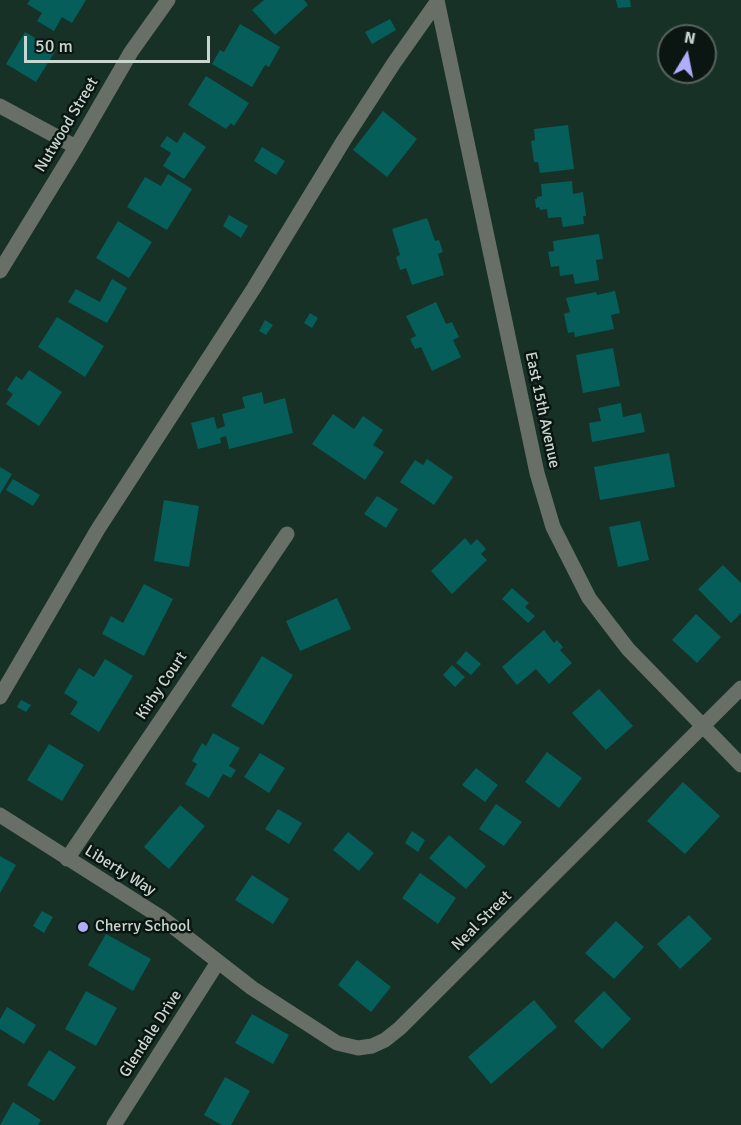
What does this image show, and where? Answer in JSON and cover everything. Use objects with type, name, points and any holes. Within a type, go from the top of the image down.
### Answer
[{"type":"street","name":"Nutwood Street","points":[[0,271],[131,52],[168,0]]},
{"type":"street","points":[[0,697],[98,529],[254,288],[394,63],[437,1]]},
{"type":"street","name":"East 15th Avenue","points":[[437,1],[537,473],[553,527],[589,597],[628,649],[741,765]]},
{"type":"street","points":[[0,106],[76,147]]},
{"type":"street","name":"Kirby Court","points":[[67,859],[287,534]]},
{"type":"street","name":"Neal Street","points":[[218,962],[252,988],[337,1043],[349,1047],[365,1047],[386,1040],[741,688]]},
{"type":"street","name":"Liberty Way","points":[[0,815],[162,918],[218,962]]},
{"type":"street","name":"Glendale Drive","points":[[114,1125],[218,962]]},
{"type":"building","points":[[30,0],[86,0],[72,23],[62,17],[54,31],[37,21],[42,13],[27,4]]},
{"type":"building","points":[[264,0],[304,0],[308,5],[275,35],[252,10]]},
{"type":"building","points":[[616,0],[630,0],[631,7],[618,8]]},
{"type":"building","points":[[390,19],[396,30],[372,44],[365,32]]},
{"type":"building","points":[[240,24],[280,47],[269,67],[265,65],[252,87],[212,64],[220,50],[224,52]]},
{"type":"building","points":[[25,32],[56,50],[36,82],[6,64]]},
{"type":"building","points":[[206,76],[249,103],[234,126],[231,123],[226,129],[188,105]]},
{"type":"building","points":[[383,111],[417,139],[387,177],[353,150]]},
{"type":"building","points":[[568,125],[574,169],[540,173],[538,162],[534,162],[531,141],[535,140],[534,129]]},
{"type":"building","points":[[184,132],[206,147],[184,179],[163,166],[171,153],[160,146],[167,136],[177,143]]},
{"type":"building","points":[[262,147],[285,161],[276,175],[254,161]]},
{"type":"building","points":[[168,174],[192,189],[167,230],[127,207],[145,177],[161,186]]},
{"type":"building","points":[[572,181],[573,194],[583,192],[586,216],[583,216],[584,224],[563,227],[561,217],[548,218],[547,209],[536,208],[535,199],[542,196],[541,184]]},
{"type":"building","points":[[229,215],[248,226],[241,238],[223,226]]},
{"type":"building","points":[[427,218],[435,241],[439,240],[443,252],[438,254],[444,275],[412,285],[406,268],[400,270],[396,257],[400,255],[392,229]]},
{"type":"building","points":[[118,221],[152,242],[129,278],[96,258]]},
{"type":"building","points":[[599,234],[603,259],[596,260],[599,280],[575,284],[573,274],[560,276],[559,266],[551,267],[548,252],[554,251],[553,241]]},
{"type":"building","points":[[112,279],[127,288],[107,323],[68,302],[76,289],[100,302]]},
{"type":"building","points":[[615,291],[620,313],[611,315],[614,329],[575,337],[574,332],[568,333],[564,314],[570,312],[566,298]]},
{"type":"building","points":[[436,302],[446,324],[452,322],[459,337],[453,340],[461,357],[432,371],[421,347],[415,349],[410,339],[416,336],[406,316]]},
{"type":"building","points":[[310,313],[318,318],[312,328],[304,323]]},
{"type":"building","points":[[57,317],[104,346],[85,377],[38,347]]},
{"type":"building","points":[[265,320],[273,325],[266,335],[259,331]]},
{"type":"building","points":[[613,348],[620,386],[583,393],[576,355]]},
{"type":"building","points":[[29,370],[62,392],[39,426],[6,404],[13,394],[7,390],[16,376],[22,380]]},
{"type":"building","points":[[262,392],[264,404],[285,398],[293,433],[229,449],[226,436],[220,438],[221,443],[198,449],[191,423],[214,417],[217,429],[225,426],[222,414],[245,408],[242,397]]},
{"type":"building","points":[[621,403],[623,417],[641,413],[645,432],[592,442],[589,423],[601,421],[598,408]]},
{"type":"building","points":[[333,414],[354,429],[363,416],[383,430],[373,445],[384,452],[365,480],[312,444]]},
{"type":"building","points":[[669,453],[675,487],[600,500],[594,467]]},
{"type":"building","points":[[427,459],[453,477],[434,505],[400,482],[415,460],[423,465]]},
{"type":"building","points":[[0,467],[12,474],[0,494]]},
{"type":"building","points":[[13,479],[40,495],[33,506],[6,490]]},
{"type":"building","points":[[377,496],[398,509],[386,528],[364,514]]},
{"type":"building","points":[[164,500],[199,506],[189,567],[154,561]]},
{"type":"building","points":[[640,521],[649,560],[618,567],[609,527]]},
{"type":"building","points":[[465,538],[471,545],[477,539],[486,549],[481,554],[487,560],[452,594],[431,571]]},
{"type":"building","points":[[723,565],[741,583],[741,613],[731,623],[698,589]]},
{"type":"building","points":[[144,584],[173,599],[144,656],[102,634],[111,616],[123,623]]},
{"type":"building","points":[[512,588],[529,603],[525,607],[535,616],[528,623],[502,599]]},
{"type":"building","points":[[337,598],[351,629],[300,651],[286,621]]},
{"type":"building","points":[[696,614],[721,637],[697,663],[672,640]]},
{"type":"building","points":[[544,630],[554,643],[557,640],[563,647],[560,650],[572,663],[549,684],[536,669],[517,685],[502,667]]},
{"type":"building","points":[[466,651],[481,664],[471,675],[456,663]]},
{"type":"building","points":[[262,656],[293,675],[263,725],[231,706]]},
{"type":"building","points":[[105,659],[133,676],[99,732],[70,714],[78,702],[64,693],[79,668],[94,677]]},
{"type":"building","points":[[452,665],[465,677],[455,687],[443,675]]},
{"type":"building","points":[[599,689],[633,726],[606,750],[572,713]]},
{"type":"building","points":[[21,700],[31,705],[26,712],[17,707]]},
{"type":"building","points":[[213,733],[240,748],[229,766],[236,770],[231,778],[223,774],[209,798],[185,784],[197,764],[192,761],[202,743],[206,746]]},
{"type":"building","points":[[49,744],[84,765],[62,801],[27,780]]},
{"type":"building","points":[[547,752],[582,778],[559,808],[525,782]]},
{"type":"building","points":[[260,753],[285,768],[269,793],[244,777]]},
{"type":"building","points":[[476,768],[498,785],[485,802],[462,785]]},
{"type":"building","points":[[683,782],[720,816],[685,854],[647,821]]},
{"type":"building","points":[[496,804],[522,822],[504,846],[479,829]]},
{"type":"building","points":[[180,805],[205,826],[169,869],[144,847]]},
{"type":"building","points":[[278,809],[302,823],[289,844],[265,829]]},
{"type":"building","points":[[412,831],[425,840],[418,852],[405,843]]},
{"type":"building","points":[[348,832],[374,853],[359,871],[333,850]]},
{"type":"building","points":[[449,835],[486,866],[466,889],[429,858]]},
{"type":"building","points":[[0,856],[16,865],[0,893]]},
{"type":"building","points":[[420,873],[456,898],[438,924],[402,898]]},
{"type":"building","points":[[252,875],[289,899],[273,924],[235,900]]},
{"type":"building","points":[[42,911],[53,917],[44,933],[33,926]]},
{"type":"building","points":[[689,915],[712,939],[680,969],[657,944]]},
{"type":"building","points":[[616,921],[644,947],[614,979],[585,953]]},
{"type":"building","points":[[106,934],[151,959],[133,991],[88,965]]},
{"type":"building","points":[[357,960],[391,987],[371,1012],[338,985]]},
{"type":"building","points":[[86,991],[117,1008],[96,1046],[65,1029]]},
{"type":"building","points":[[604,991],[631,1019],[602,1049],[574,1021]]},
{"type":"building","points":[[534,1000],[557,1027],[491,1084],[468,1057]]},
{"type":"building","points":[[7,1007],[36,1025],[24,1044],[0,1029],[0,1019]]},
{"type":"building","points":[[252,1014],[289,1035],[273,1064],[235,1043]]},
{"type":"building","points":[[49,1050],[76,1067],[54,1101],[27,1085]]},
{"type":"building","points":[[225,1077],[250,1091],[231,1125],[222,1125],[204,1115]]},
{"type":"building","points":[[13,1102],[41,1120],[38,1125],[0,1125]]},
{"type":"place","name":"Cherry School","points":[[83,927]]}]
